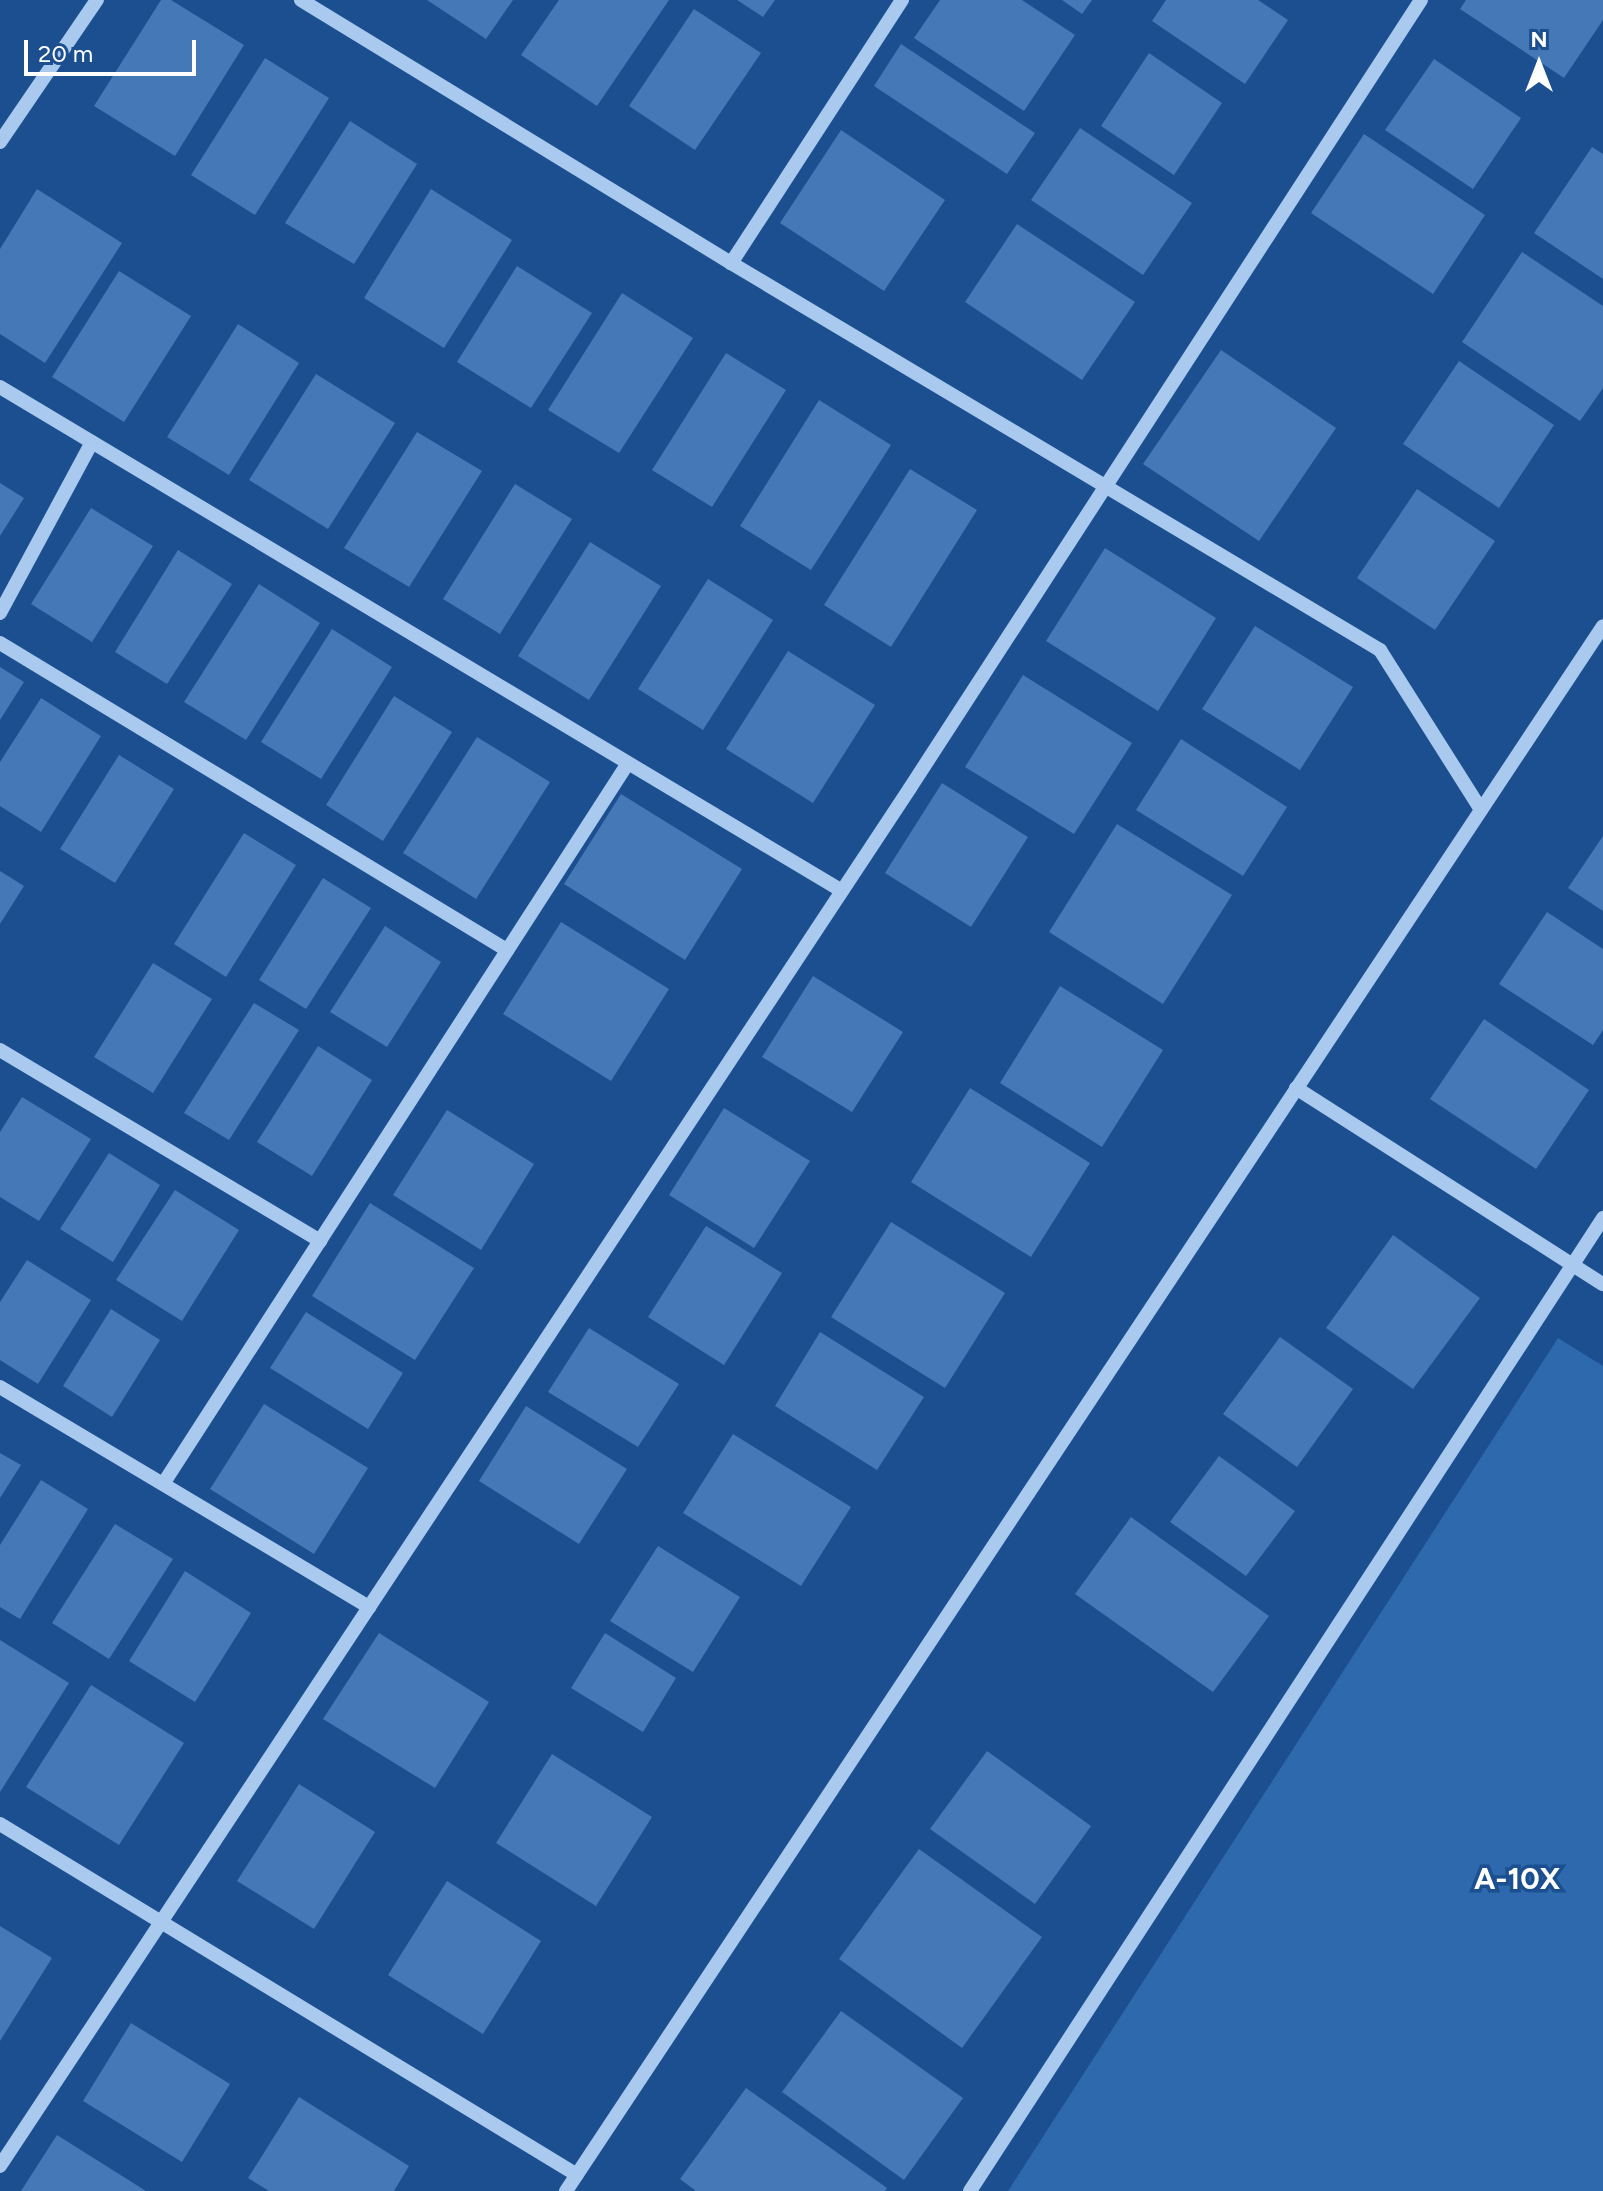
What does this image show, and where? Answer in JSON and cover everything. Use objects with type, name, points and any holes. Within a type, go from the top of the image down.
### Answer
[{"type":"street","points":[[0,142],[97,0]]},
{"type":"street","points":[[301,0],[731,263],[1380,650],[1481,810]]},
{"type":"street","points":[[731,263],[902,0]]},
{"type":"street","points":[[0,2166],[842,891],[1421,0]]},
{"type":"street","points":[[0,387],[842,891]]},
{"type":"street","points":[[0,613],[92,442]]},
{"type":"street","points":[[566,2191],[1603,626]]},
{"type":"street","points":[[0,643],[507,950]]},
{"type":"street","points":[[165,1481],[628,763]]},
{"type":"street","points":[[0,1050],[320,1241]]},
{"type":"street","points":[[1296,1088],[1603,1284]]},
{"type":"street","points":[[970,2191],[1603,1218]]},
{"type":"street","points":[[0,1387],[165,1481],[369,1607]]},
{"type":"street","points":[[0,1824],[577,2175]]},
{"type":"shaded area","points":[[1558,1338],[1603,1366],[1603,2191],[1008,2191]]},
{"type":"building","points":[[161,0],[171,0],[244,45],[175,156],[94,106]]},
{"type":"building","points":[[427,0],[513,0],[486,39]]},
{"type":"building","points":[[559,0],[669,0],[597,106],[521,55]]},
{"type":"building","points":[[737,0],[775,0],[763,17]]},
{"type":"building","points":[[940,0],[1022,0],[1075,35],[1024,111],[914,38]]},
{"type":"building","points":[[1062,0],[1092,0],[1082,14]]},
{"type":"building","points":[[1166,0],[1258,0],[1288,20],[1245,84],[1152,21]]},
{"type":"building","points":[[1466,0],[1603,0],[1603,20],[1564,78],[1460,9]]},
{"type":"building","points":[[694,9],[761,53],[695,150],[629,106]]},
{"type":"building","points":[[901,44],[1035,133],[1007,174],[874,86]]},
{"type":"building","points":[[1149,53],[1222,103],[1174,175],[1101,126]]},
{"type":"building","points":[[265,58],[329,98],[255,215],[191,175]]},
{"type":"building","points":[[1434,59],[1521,118],[1473,189],[1385,130]]},
{"type":"building","points":[[350,121],[417,164],[354,264],[285,223]]},
{"type":"building","points":[[1080,128],[1192,203],[1143,275],[1031,200]]},
{"type":"building","points":[[841,130],[945,200],[884,291],[780,223]]},
{"type":"building","points":[[1364,134],[1485,215],[1433,294],[1311,213]]},
{"type":"building","points":[[1592,147],[1603,154],[1603,279],[1534,233]]},
{"type":"building","points":[[37,189],[122,243],[45,363],[0,334],[0,249]]},
{"type":"building","points":[[431,189],[512,240],[444,348],[364,298]]},
{"type":"building","points":[[1017,224],[1135,302],[1082,380],[965,302]]},
{"type":"building","points":[[1522,252],[1603,306],[1603,388],[1580,421],[1462,342]]},
{"type":"building","points":[[517,266],[592,313],[531,408],[457,362]]},
{"type":"building","points":[[119,271],[191,316],[124,422],[52,377]]},
{"type":"building","points":[[622,293],[693,338],[619,453],[548,410]]},
{"type":"building","points":[[238,324],[299,363],[229,475],[167,437]]},
{"type":"building","points":[[1221,350],[1336,428],[1259,541],[1143,464]]},
{"type":"building","points":[[726,353],[786,390],[712,507],[652,470]]},
{"type":"building","points":[[1459,361],[1554,425],[1499,508],[1403,444]]},
{"type":"building","points":[[316,374],[395,423],[328,529],[249,480]]},
{"type":"building","points":[[819,400],[891,445],[811,570],[740,526]]},
{"type":"building","points":[[417,432],[482,471],[409,587],[344,548]]},
{"type":"building","points":[[910,469],[977,510],[891,647],[824,605]]},
{"type":"building","points":[[0,483],[24,498],[0,536]]},
{"type":"building","points":[[515,484],[572,519],[500,634],[443,599]]},
{"type":"building","points":[[1417,489],[1495,541],[1435,630],[1357,578]]},
{"type":"building","points":[[91,508],[153,546],[92,642],[31,604]]},
{"type":"building","points":[[590,542],[661,586],[589,700],[518,656]]},
{"type":"building","points":[[1105,548],[1216,618],[1158,711],[1046,641]]},
{"type":"building","points":[[178,550],[232,584],[167,684],[115,652]]},
{"type":"building","points":[[708,579],[773,620],[703,730],[638,689]]},
{"type":"building","points":[[259,584],[320,623],[246,740],[184,702]]},
{"type":"building","points":[[1255,626],[1353,687],[1300,770],[1202,709]]},
{"type":"building","points":[[332,629],[392,667],[321,779],[261,742]]},
{"type":"building","points":[[788,651],[875,705],[813,803],[726,749]]},
{"type":"building","points":[[0,667],[24,682],[0,720]]},
{"type":"building","points":[[1023,675],[1132,743],[1074,834],[965,767]]},
{"type":"building","points":[[394,696],[452,732],[383,841],[326,805]]},
{"type":"building","points":[[41,698],[101,736],[41,832],[0,806],[0,762]]},
{"type":"building","points":[[477,737],[550,782],[476,899],[403,853]]},
{"type":"building","points":[[1181,739],[1287,807],[1243,876],[1136,810]]},
{"type":"building","points":[[119,755],[174,789],[115,883],[60,849]]},
{"type":"building","points":[[942,783],[1028,837],[971,927],[885,873]]},
{"type":"building","points":[[621,794],[742,869],[685,960],[564,884]]},
{"type":"building","points":[[1117,824],[1232,895],[1163,1004],[1049,932]]},
{"type":"building","points":[[244,833],[296,865],[226,977],[174,944]]},
{"type":"building","points":[[1603,836],[1603,911],[1568,888]]},
{"type":"building","points":[[0,871],[24,886],[0,924]]},
{"type":"building","points":[[323,878],[371,908],[306,1009],[259,980]]},
{"type":"building","points":[[1547,912],[1603,949],[1603,1030],[1593,1045],[1499,984]]},
{"type":"building","points":[[561,922],[669,989],[611,1081],[503,1014]]},
{"type":"building","points":[[385,926],[441,962],[387,1047],[330,1012]]},
{"type":"building","points":[[153,963],[212,999],[153,1093],[94,1057]]},
{"type":"building","points":[[813,976],[903,1032],[852,1112],[762,1057]]},
{"type":"building","points":[[1060,986],[1163,1050],[1102,1147],[1000,1083]]},
{"type":"building","points":[[254,1003],[299,1030],[229,1140],[184,1113]]},
{"type":"building","points":[[1484,1019],[1589,1090],[1536,1169],[1430,1099]]},
{"type":"building","points":[[318,1046],[372,1080],[312,1176],[257,1142]]},
{"type":"building","points":[[970,1088],[1090,1163],[1031,1257],[911,1182]]},
{"type":"building","points":[[22,1097],[91,1139],[39,1221],[0,1197],[0,1132]]},
{"type":"building","points":[[724,1108],[810,1161],[754,1248],[669,1195]]},
{"type":"building","points":[[447,1110],[534,1164],[481,1250],[393,1195]]},
{"type":"building","points":[[109,1153],[160,1185],[113,1262],[60,1229]]},
{"type":"building","points":[[175,1190],[239,1230],[182,1321],[116,1280]]},
{"type":"building","points":[[370,1203],[474,1268],[415,1360],[312,1296]]},
{"type":"building","points":[[891,1222],[1005,1293],[945,1388],[831,1317]]},
{"type":"building","points":[[706,1226],[782,1273],[724,1365],[648,1317]]},
{"type":"building","points":[[1393,1235],[1480,1298],[1413,1389],[1326,1328]]},
{"type":"building","points":[[27,1260],[91,1300],[38,1384],[0,1360],[0,1302]]},
{"type":"building","points":[[111,1309],[160,1340],[112,1417],[63,1386]]},
{"type":"building","points":[[306,1312],[403,1373],[368,1429],[270,1368]]},
{"type":"building","points":[[589,1328],[679,1384],[638,1447],[548,1392]]},
{"type":"building","points":[[820,1332],[924,1397],[877,1470],[775,1406]]},
{"type":"building","points":[[1280,1337],[1353,1389],[1297,1467],[1223,1414]]},
{"type":"building","points":[[264,1404],[368,1468],[314,1554],[210,1489]]},
{"type":"building","points":[[526,1406],[627,1469],[579,1544],[479,1481]]},
{"type":"building","points":[[733,1434],[851,1507],[801,1586],[683,1513]]},
{"type":"building","points":[[0,1453],[21,1465],[0,1498]]},
{"type":"building","points":[[1219,1456],[1295,1511],[1246,1576],[1170,1522]]},
{"type":"building","points":[[41,1480],[88,1509],[20,1619],[0,1607],[0,1545]]},
{"type":"building","points":[[1131,1517],[1269,1616],[1213,1692],[1075,1594]]},
{"type":"building","points":[[115,1524],[173,1559],[109,1659],[52,1623]]},
{"type":"building","points":[[658,1546],[740,1597],[693,1672],[610,1621]]},
{"type":"building","points":[[185,1571],[251,1613],[195,1702],[129,1661]]},
{"type":"building","points":[[379,1633],[489,1702],[435,1788],[323,1719]]},
{"type":"building","points":[[605,1633],[676,1678],[643,1732],[571,1688]]},
{"type":"building","points":[[0,1640],[69,1683],[0,1792]]},
{"type":"building","points":[[91,1685],[184,1743],[119,1845],[26,1787]]},
{"type":"building","points":[[987,1751],[1091,1826],[1035,1904],[930,1829]]},
{"type":"building","points":[[552,1754],[652,1817],[596,1906],[496,1843]]},
{"type":"building","points":[[299,1784],[375,1832],[314,1929],[237,1881]]},
{"type":"building","points":[[919,1849],[1042,1937],[962,2048],[839,1959]]},
{"type":"building","points":[[447,1881],[541,1941],[483,2034],[388,1975]]},
{"type":"building","points":[[0,1926],[52,1958],[0,2041]]},
{"type":"building","points":[[841,2011],[963,2098],[904,2180],[782,2092]]},
{"type":"building","points":[[131,2023],[230,2084],[182,2162],[83,2101]]},
{"type":"building","points":[[746,2088],[887,2188],[885,2191],[696,2191],[680,2179]]},
{"type":"building","points":[[299,2097],[409,2166],[394,2191],[269,2191],[248,2178]]},
{"type":"building","points":[[57,2135],[146,2191],[21,2191]]},
{"type":"district","name":"A-10X","points":[[1517,1879]]}]
